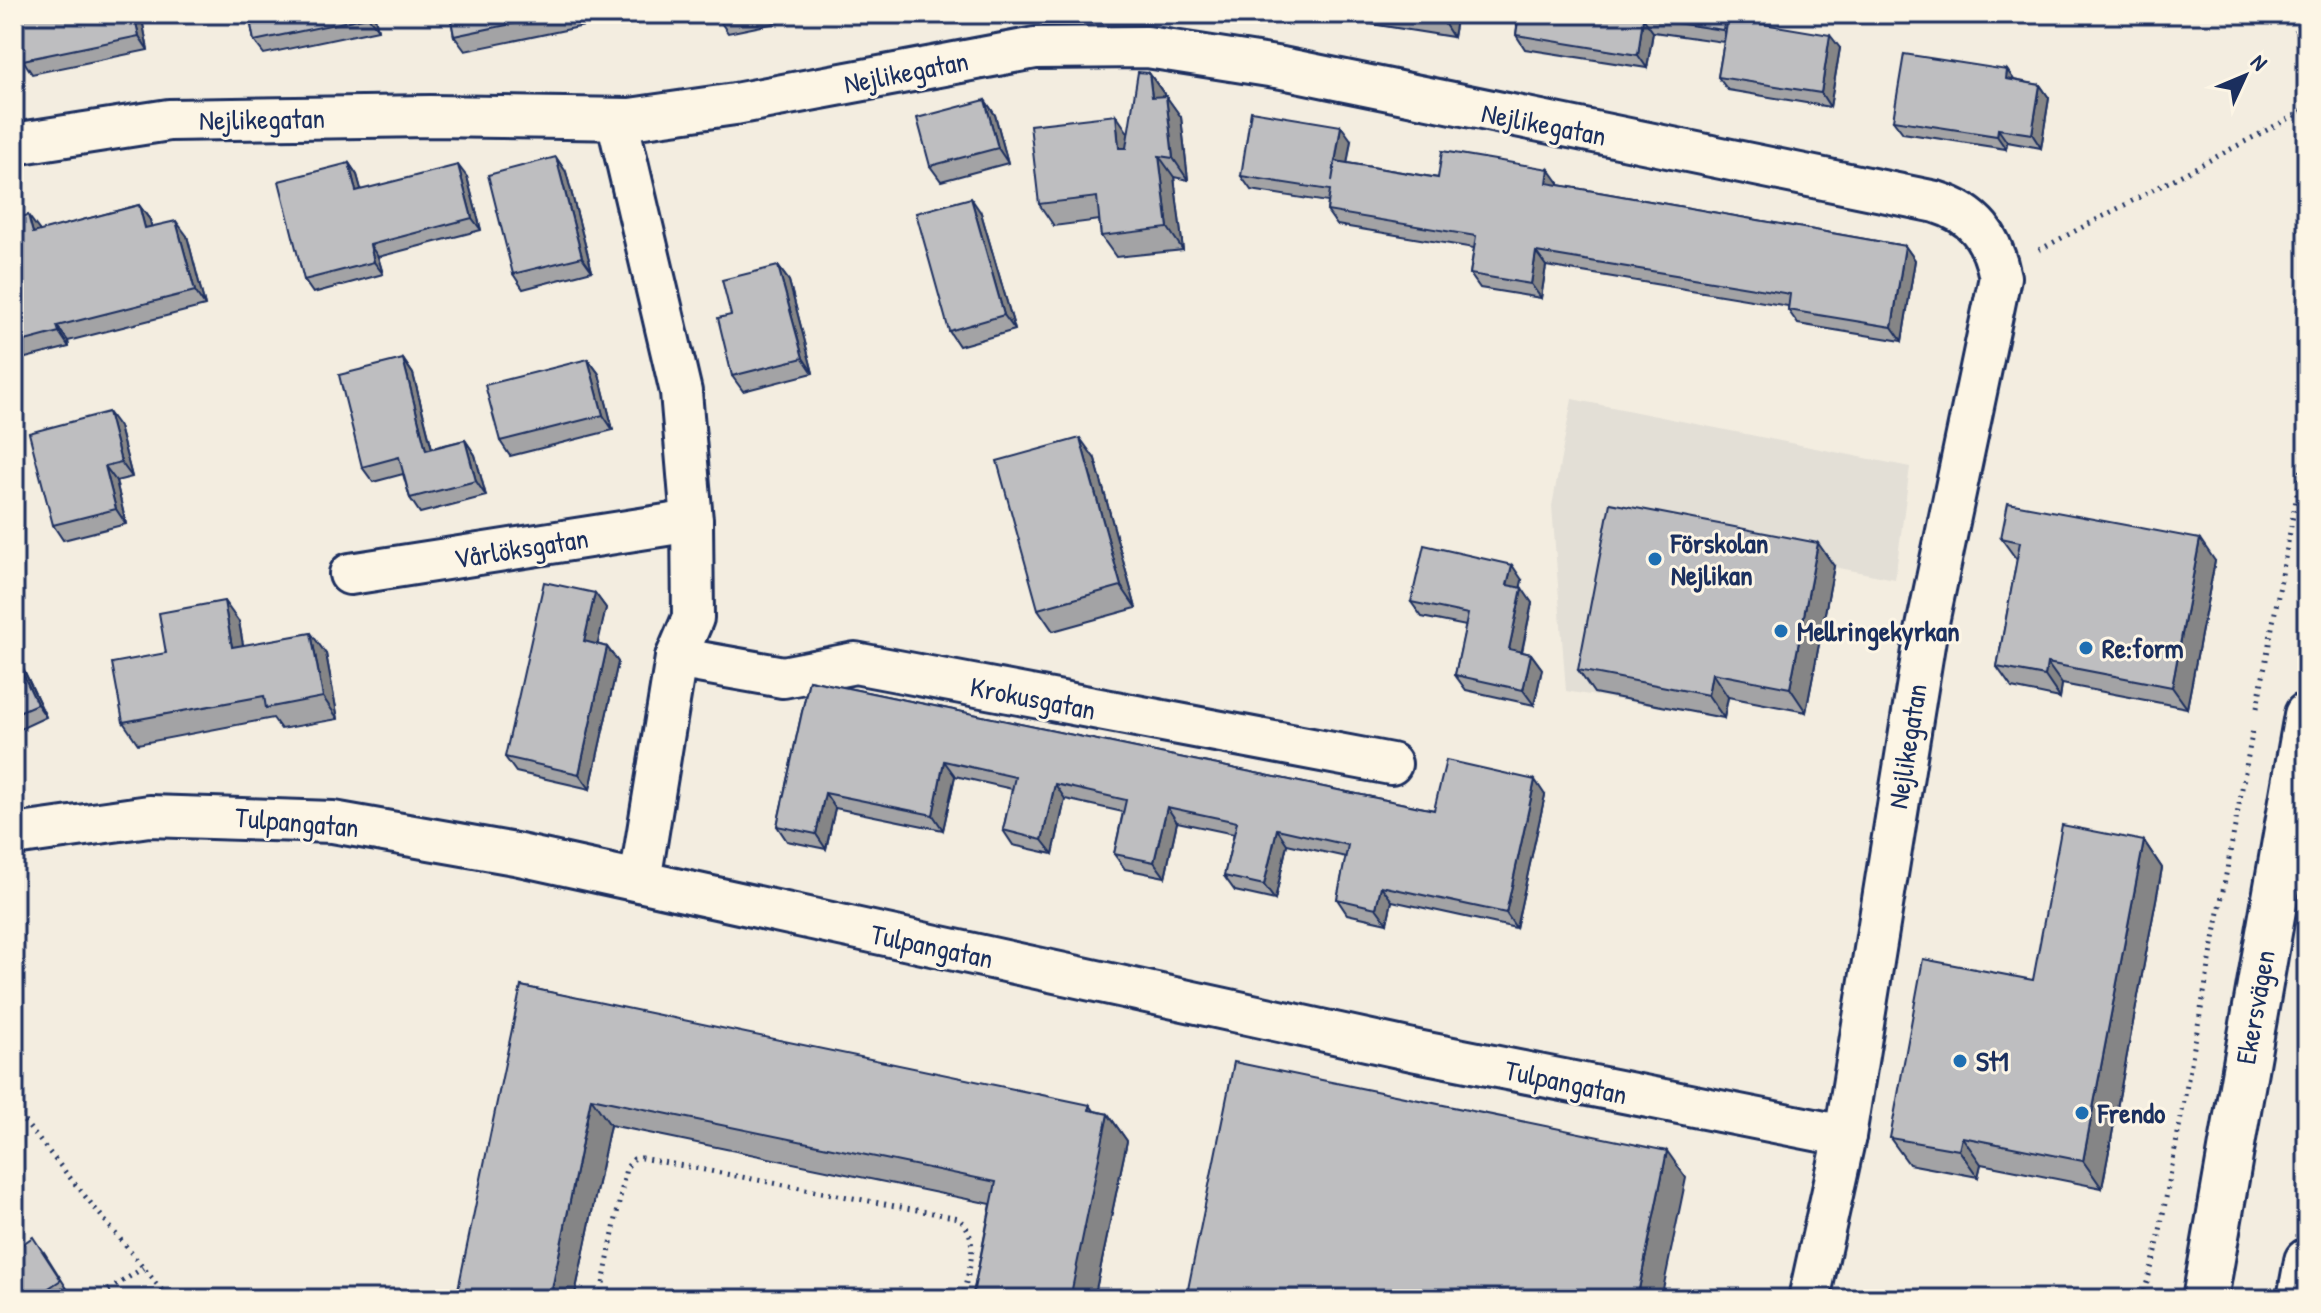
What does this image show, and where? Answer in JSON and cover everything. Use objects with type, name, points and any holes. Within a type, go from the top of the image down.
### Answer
[{"type":"main road","name":"Ekersvägen","points":[[2205,1299],[2307,715]]},
{"type":"main road","points":[[2300,1299],[2307,1261]]},
{"type":"street","name":"Nejlikegatan","points":[[14,144],[169,120],[430,116],[617,119],[735,104],[1035,48],[1147,47],[1282,68],[1936,202],[1962,210],[1984,234],[1997,261],[2000,277],[1926,632],[1845,1136],[1809,1299]]},
{"type":"street","points":[[617,119],[681,392],[692,521],[693,618],[676,658],[640,881]]},
{"type":"street","name":"Vårlöksgatan","points":[[350,574],[692,521]]},
{"type":"street","name":"Krokusgatan","points":[[676,658],[783,677],[855,663],[1391,764]]},
{"type":"street","name":"Tulpangatan","points":[[14,835],[149,816],[333,822],[640,881],[1417,1051],[1845,1136]]},
{"type":"path","points":[[2290,14],[2307,58]]},
{"type":"path","points":[[1997,261],[2027,256],[2307,109]]},
{"type":"path","points":[[2142,1299],[2156,1252],[2307,441]]},
{"type":"path","points":[[14,1109],[169,1299]]},
{"type":"path","points":[[600,1299],[626,1168],[634,1159],[641,1158],[959,1218],[971,1229],[973,1248],[962,1299]]},
{"type":"path","points":[[95,1299],[143,1268]]},
{"type":"shaded area","name":"Förskolan Nejlikan","points":[[1572,399],[1910,467],[1895,579],[1756,552],[1724,718],[1566,691],[1552,506]]},
{"type":"building","points":[[14,14],[134,14],[139,36],[23,60]]},
{"type":"building","points":[[249,14],[368,14],[368,17],[254,41]]},
{"type":"building","points":[[450,14],[559,14],[454,36]]},
{"type":"building","points":[[1387,14],[1445,14],[1444,23]]},
{"type":"building","points":[[1519,14],[1725,14],[1723,30],[1643,18],[1638,55],[1516,35]]},
{"type":"building","points":[[1728,18],[1830,35],[1821,93],[1718,77]]},
{"type":"building","points":[[1904,54],[2007,70],[2006,79],[2040,85],[2032,134],[1998,129],[1997,136],[1893,120]]},
{"type":"building","points":[[1138,72],[1149,73],[1152,97],[1166,96],[1173,158],[1159,156],[1168,228],[1101,236],[1097,197],[1039,204],[1030,125],[1116,115],[1119,148],[1126,148]]},
{"type":"building","points":[[985,100],[998,148],[930,166],[917,118]]},
{"type":"building","points":[[1251,111],[1341,126],[1335,161],[1438,178],[1442,151],[1549,169],[1547,183],[1905,246],[1892,327],[1788,310],[1790,294],[1536,252],[1531,284],[1470,274],[1476,236],[1327,211],[1330,190],[1241,176]]},
{"type":"building","points":[[556,157],[582,257],[513,274],[488,175]]},
{"type":"building","points":[[349,163],[356,191],[458,165],[472,218],[370,245],[374,262],[304,280],[279,181]]},
{"type":"building","points":[[971,198],[1004,315],[949,331],[916,213]]},
{"type":"building","points":[[139,205],[145,228],[176,221],[195,291],[57,326],[59,332],[14,344],[14,219],[28,215],[33,233]]},
{"type":"building","points":[[778,266],[803,358],[732,376],[718,318],[731,315],[722,280]]},
{"type":"building","points":[[403,359],[426,450],[465,440],[476,481],[410,498],[399,457],[362,467],[339,375]]},
{"type":"building","points":[[588,359],[603,415],[500,441],[485,385]]},
{"type":"building","points":[[108,412],[121,462],[105,466],[116,509],[53,525],[29,433]]},
{"type":"building","points":[[1080,438],[1121,586],[1038,609],[997,461]]},
{"type":"building","points":[[1610,503],[1818,543],[1790,688],[1712,673],[1708,695],[1578,670]]},
{"type":"building","points":[[2008,503],[2200,539],[2172,687],[2047,663],[2045,676],[1997,667],[2020,542],[2001,538]]},
{"type":"building","points":[[1424,545],[1512,565],[1507,585],[1522,588],[1509,649],[1531,654],[1523,690],[1455,675],[1468,614],[1411,602]]},
{"type":"building","points":[[544,582],[595,593],[584,641],[607,647],[579,774],[505,757]]},
{"type":"building","points":[[224,601],[232,647],[311,633],[323,697],[266,708],[264,696],[123,722],[112,663],[166,653],[159,613]]},
{"type":"building","points":[[14,655],[37,704],[14,714]]},
{"type":"building","points":[[809,680],[1434,810],[1446,760],[1535,780],[1506,913],[1381,886],[1376,908],[1337,899],[1348,845],[1277,829],[1264,885],[1224,876],[1237,822],[1167,807],[1154,862],[1114,854],[1126,800],[1055,784],[1042,840],[1003,830],[1015,777],[944,761],[933,815],[825,793],[816,834],[777,826]]},
{"type":"building","points":[[2062,825],[2144,841],[2083,1161],[1962,1137],[1959,1150],[1890,1138],[1923,959],[2033,980]]},
{"type":"building","points":[[521,986],[1090,1105],[1089,1110],[1108,1114],[1070,1299],[972,1299],[996,1182],[591,1098],[550,1299],[456,1299]]},
{"type":"building","points":[[1234,1062],[1667,1151],[1637,1299],[1186,1299]]},
{"type":"building","points":[[33,1237],[61,1280],[32,1299],[14,1299],[14,1250]]},
{"type":"place","name":"Förskolan Nejlikan","points":[[1655,559]]},
{"type":"place","name":"Mellringekyrkan","points":[[1781,631]]},
{"type":"place","name":"Re:form","points":[[2086,648]]},
{"type":"place","name":"St1","points":[[1960,1061]]},
{"type":"place","name":"Frendo","points":[[2082,1113]]}]
